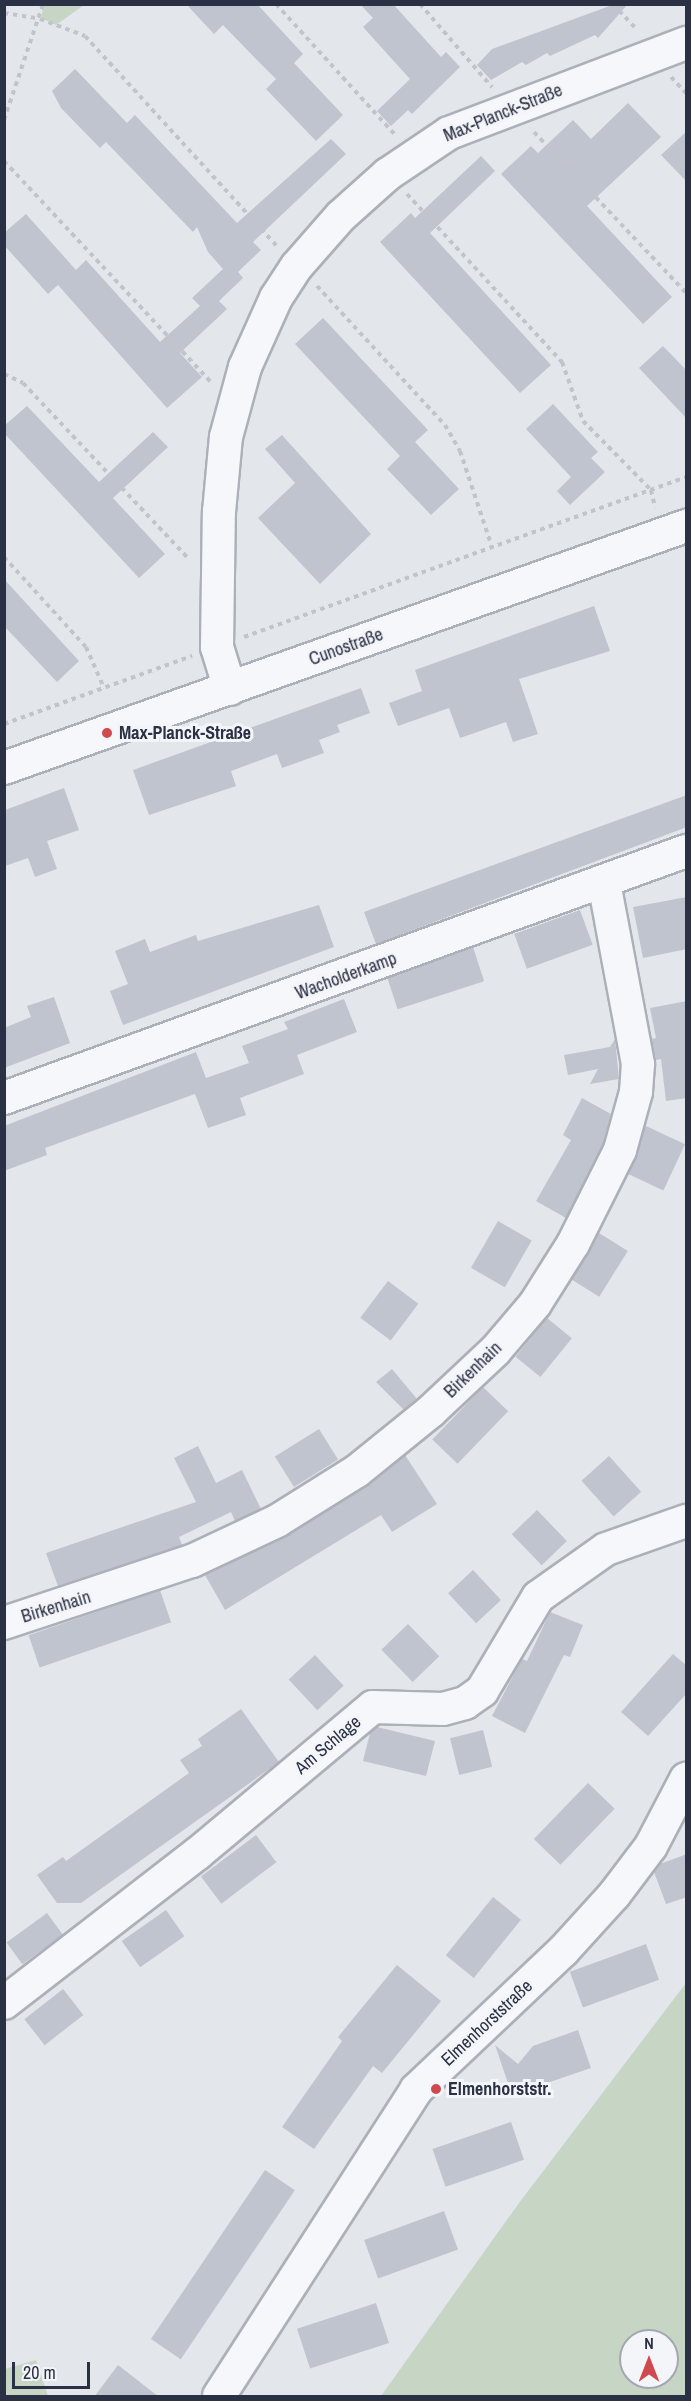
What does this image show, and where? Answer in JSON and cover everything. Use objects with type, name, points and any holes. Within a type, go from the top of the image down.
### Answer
[{"type":"street","name":"Max-Planck-Straße","points":[[230,688],[217,647],[216,588],[219,512],[232,405],[261,331],[297,266],[341,216],[388,174],[414,154],[449,133],[687,43]]},
{"type":"street","name":"Cunostraße","points":[[4,768],[674,530]]},
{"type":"street","name":"Wacholderkamp","points":[[4,1098],[604,883],[687,851]]},
{"type":"street","name":"Birkenhain","points":[[4,1623],[192,1561],[277,1521],[357,1471],[430,1412],[495,1352],[535,1304],[573,1245],[620,1150],[636,1092],[638,1064],[604,883]]},
{"type":"street","name":"Am Schlage","points":[[4,2003],[197,1854],[373,1707],[443,1709],[465,1703],[482,1690],[538,1597],[606,1549],[687,1521]]},
{"type":"street","name":"Elmenhorststraße","points":[[219,2397],[416,2090],[563,1951],[614,1895],[651,1846],[687,1779]]},
{"type":"path","points":[[4,120],[40,19],[43,4]]},
{"type":"path","points":[[276,4],[414,154]]},
{"type":"path","points":[[420,4],[511,108],[687,293]]},
{"type":"path","points":[[4,13],[40,19],[85,36],[445,425],[460,451],[492,547]]},
{"type":"path","points":[[4,161],[232,405]]},
{"type":"path","points":[[388,174],[562,362],[583,421],[651,490],[674,530]]},
{"type":"path","points":[[4,374],[23,383],[216,588]]},
{"type":"path","points":[[4,724],[687,477]]},
{"type":"path","points":[[4,557],[86,647],[104,688]]},
{"type":"green space","points":[[44,4],[84,5],[56,25],[41,18]]},
{"type":"green space","points":[[686,1983],[686,2396],[381,2396],[519,2203]]},
{"type":"green space","points":[[36,2360],[48,2396],[5,2396],[5,2369]]},
{"type":"building","points":[[186,4],[257,4],[303,54],[294,63],[343,115],[316,141],[266,89],[276,79],[223,25],[214,34]]},
{"type":"building","points":[[360,4],[393,4],[441,57],[446,52],[460,67],[412,114],[408,110],[391,126],[377,111],[410,79],[363,27],[373,18]]},
{"type":"building","points":[[615,4],[628,4],[598,38],[595,35],[550,56],[547,53],[526,65],[522,62],[491,80],[477,65],[492,49]]},
{"type":"building","points":[[75,69],[127,123],[135,115],[237,223],[331,139],[346,154],[253,242],[261,250],[238,272],[243,278],[219,301],[227,309],[180,353],[202,377],[167,408],[58,285],[48,294],[4,245],[4,233],[26,214],[76,270],[86,260],[160,342],[200,306],[192,298],[223,269],[208,252],[197,227],[193,232],[106,142],[100,148],[61,108],[52,91]]},
{"type":"building","points":[[628,103],[661,137],[587,206],[672,297],[643,324],[501,174],[531,146],[538,153],[573,120],[591,139]]},
{"type":"building","points":[[687,131],[687,182],[661,155]]},
{"type":"building","points":[[481,156],[495,171],[430,233],[551,365],[520,393],[380,242],[411,213],[415,218]]},
{"type":"building","points":[[323,318],[428,430],[415,442],[459,489],[431,515],[387,469],[400,456],[295,344]]},
{"type":"building","points":[[663,346],[687,371],[687,419],[639,368]]},
{"type":"building","points":[[553,404],[598,452],[591,458],[605,472],[570,505],[557,491],[571,477],[526,429]]},
{"type":"building","points":[[27,406],[99,482],[153,432],[168,447],[113,498],[165,554],[139,578],[4,433],[4,426]]},
{"type":"building","points":[[282,435],[371,534],[320,584],[258,518],[295,483],[265,449]]},
{"type":"building","points":[[4,579],[79,661],[57,682],[4,626]]},
{"type":"building","points":[[594,606],[610,651],[519,679],[538,734],[513,742],[506,722],[460,738],[449,708],[398,726],[389,703],[422,691],[415,670]]},
{"type":"building","points":[[361,688],[370,713],[337,725],[340,732],[319,740],[324,753],[282,768],[277,754],[231,771],[236,786],[149,815],[133,770]]},
{"type":"building","points":[[64,788],[79,830],[47,841],[57,869],[35,877],[28,858],[5,866],[5,810]]},
{"type":"building","points":[[687,795],[687,827],[376,944],[364,912]]},
{"type":"building","points":[[687,897],[687,949],[643,958],[633,907]]},
{"type":"building","points":[[319,905],[334,947],[123,1025],[110,991],[128,984],[115,951],[145,939],[150,952],[196,935],[198,941]]},
{"type":"building","points":[[580,910],[593,945],[527,969],[514,934]]},
{"type":"building","points":[[473,947],[484,981],[398,1009],[386,975]]},
{"type":"building","points":[[54,997],[70,1043],[4,1068],[4,1028],[31,1017],[27,1006]]},
{"type":"building","points":[[344,999],[357,1032],[297,1055],[304,1074],[240,1098],[246,1115],[208,1128],[195,1094],[45,1148],[47,1155],[4,1171],[4,1126],[196,1052],[206,1078],[249,1063],[242,1046],[288,1029],[284,1022]]},
{"type":"building","points":[[687,1001],[687,1098],[666,1101],[661,1059],[656,1060],[652,1039],[656,1038],[650,1008]]},
{"type":"building","points":[[615,1039],[619,1079],[590,1084],[598,1069],[568,1075],[564,1055],[610,1047]]},
{"type":"building","points":[[582,1098],[611,1114],[603,1144],[566,1218],[536,1201],[571,1140],[563,1135]]},
{"type":"building","points":[[646,1126],[685,1144],[663,1190],[624,1172]]},
{"type":"building","points":[[498,1221],[532,1240],[505,1287],[471,1268]]},
{"type":"building","points":[[599,1233],[628,1251],[599,1297],[570,1279]]},
{"type":"building","points":[[388,1281],[418,1304],[391,1341],[360,1318]]},
{"type":"building","points":[[547,1318],[572,1338],[540,1377],[516,1357]]},
{"type":"building","points":[[392,1369],[417,1399],[404,1410],[376,1382]]},
{"type":"building","points":[[483,1387],[508,1411],[457,1464],[432,1440]]},
{"type":"building","points":[[319,1429],[338,1460],[294,1487],[275,1457]]},
{"type":"building","points":[[198,1446],[216,1483],[242,1470],[261,1509],[235,1521],[231,1512],[179,1537],[182,1545],[58,1586],[46,1553],[196,1502],[174,1458]]},
{"type":"building","points":[[405,1455],[437,1504],[392,1532],[381,1515],[225,1610],[205,1575],[287,1536],[367,1486]]},
{"type":"building","points":[[609,1456],[641,1492],[614,1516],[582,1481]]},
{"type":"building","points":[[537,1510],[567,1541],[542,1565],[512,1534]]},
{"type":"building","points":[[473,1570],[501,1600],[476,1623],[448,1593]]},
{"type":"building","points":[[160,1590],[171,1622],[40,1667],[29,1635]]},
{"type":"building","points":[[550,1612],[583,1625],[570,1657],[564,1655],[525,1733],[492,1716],[522,1659],[527,1661]]},
{"type":"building","points":[[408,1624],[439,1656],[413,1682],[381,1650]]},
{"type":"building","points":[[673,1654],[687,1666],[687,1693],[648,1736],[621,1712]]},
{"type":"building","points":[[315,1655],[344,1686],[317,1710],[289,1680]]},
{"type":"building","points":[[241,1709],[279,1762],[81,1903],[57,1903],[37,1875],[63,1857],[66,1861],[189,1773],[180,1760],[202,1746],[198,1739]]},
{"type":"building","points":[[377,1727],[435,1741],[426,1776],[363,1761],[370,1733]]},
{"type":"building","points":[[483,1730],[492,1767],[459,1775],[450,1738]]},
{"type":"building","points":[[588,1783],[615,1809],[560,1865],[534,1839]]},
{"type":"building","points":[[256,1835],[276,1862],[221,1904],[201,1877]]},
{"type":"building","points":[[687,1854],[687,1897],[666,1904],[654,1872],[660,1864]]},
{"type":"building","points":[[493,1897],[521,1920],[474,1978],[446,1955]]},
{"type":"building","points":[[166,1910],[184,1936],[140,1967],[122,1941]]},
{"type":"building","points":[[47,1913],[63,1935],[22,1964],[7,1942]]},
{"type":"building","points":[[646,1944],[659,1980],[583,2007],[570,1972]]},
{"type":"building","points":[[397,1965],[441,2001],[382,2073],[373,2066],[314,2149],[282,2127],[342,2041],[338,2037]]},
{"type":"building","points":[[63,1989],[83,2015],[45,2045],[24,2019]]},
{"type":"building","points":[[578,2030],[591,2068],[512,2095],[495,2045],[518,2064],[533,2046]]},
{"type":"building","points":[[511,2122],[524,2160],[446,2187],[433,2149]]},
{"type":"building","points":[[265,2170],[295,2190],[181,2359],[151,2339]]},
{"type":"building","points":[[444,2211],[458,2250],[378,2279],[364,2240]]},
{"type":"building","points":[[376,2303],[389,2343],[310,2369],[297,2329]]},
{"type":"building","points":[[118,2365],[159,2397],[94,2397]]},
{"type":"place","name":"Max-Planck-Straße","points":[[107,733]]},
{"type":"place","name":"Elmenhorststr.","points":[[436,2089]]}]
